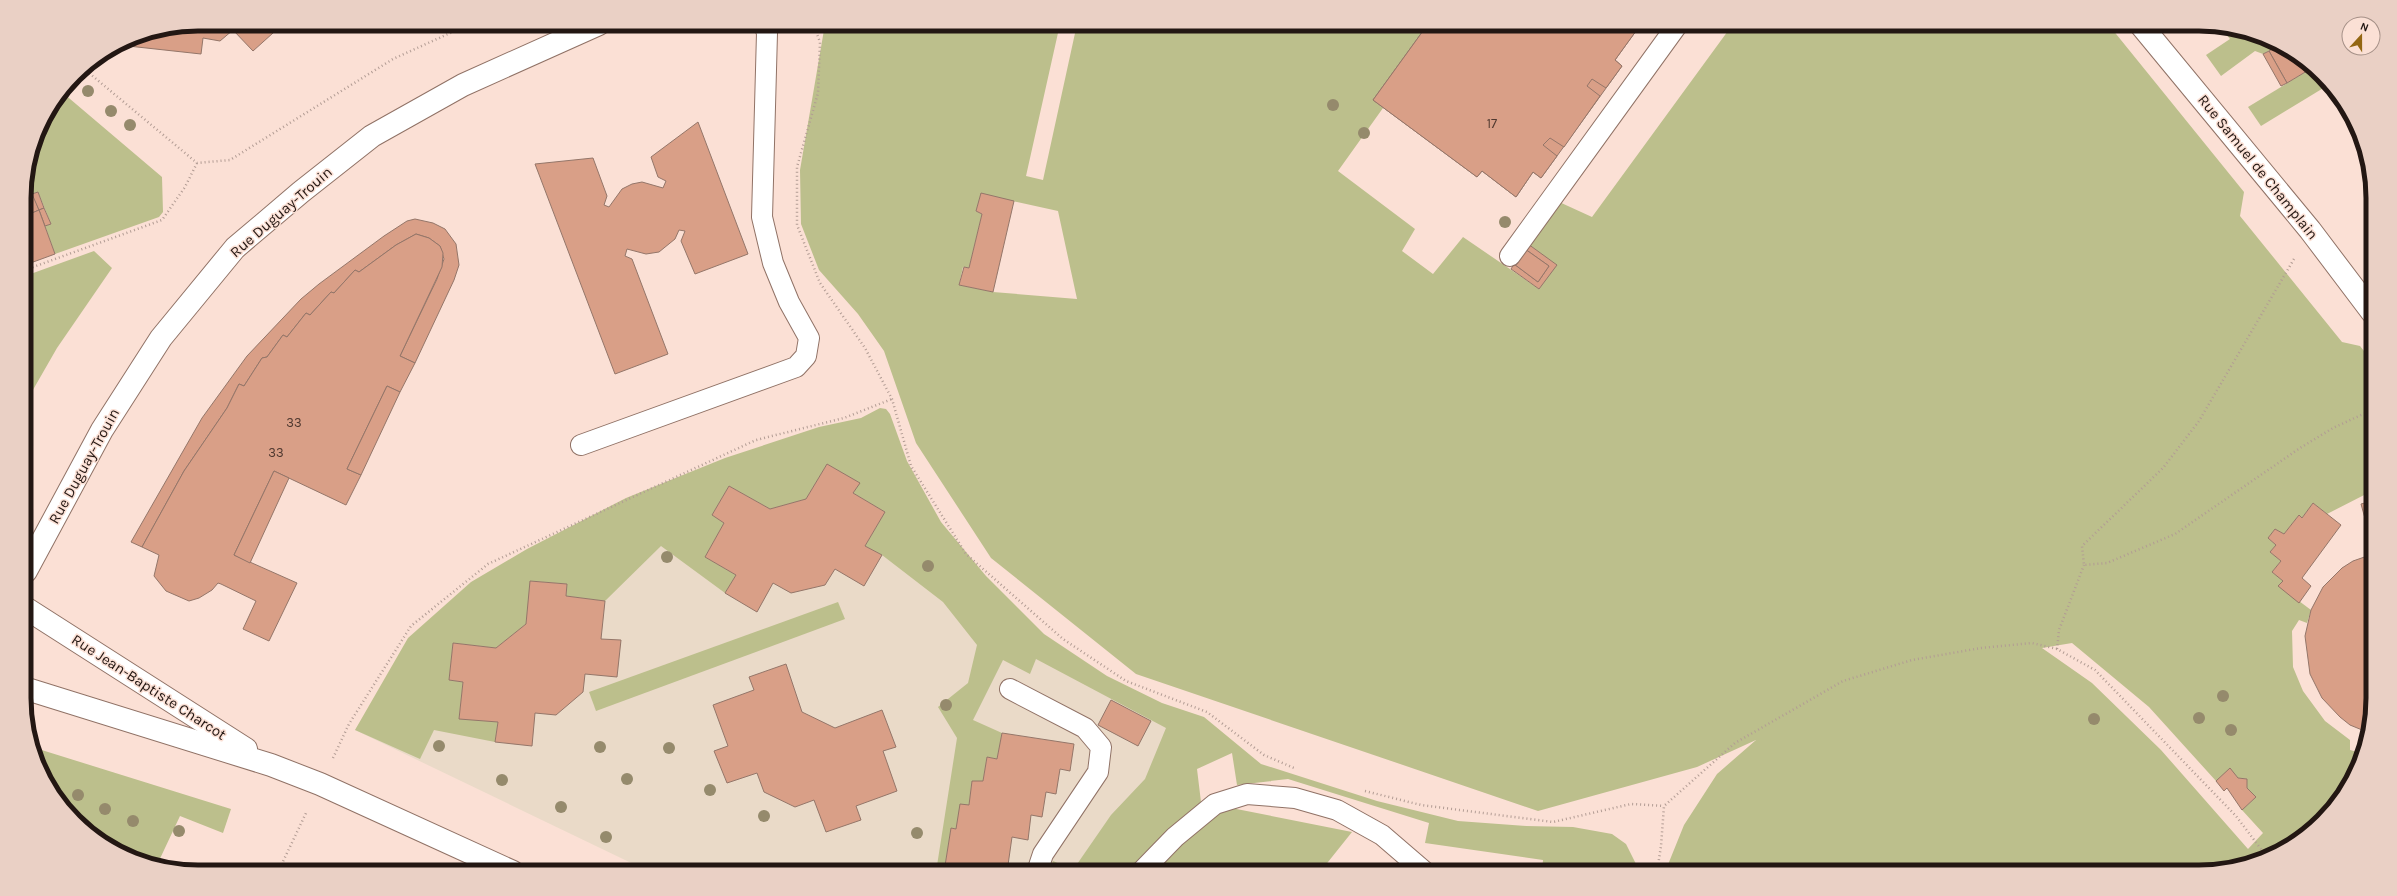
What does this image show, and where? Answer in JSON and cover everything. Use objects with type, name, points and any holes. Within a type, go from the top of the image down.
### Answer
[{"type":"street","name":"Rue Duguay-Trouin","points":[[31,562],[102,430],[161,338],[235,248],[301,192],[372,136],[463,85],[583,31]]},
{"type":"street","name":"Rue Samuel de Champlain","points":[[2146,31],[2310,230],[2366,304]]},
{"type":"street","name":"Rue Jean-Baptiste Charcot","points":[[31,612],[271,765]]},
{"type":"street","name":"Rue Jean-Baptiste Charcot","points":[[31,690],[271,765],[320,784],[498,865]]},
{"type":"lane","points":[[581,445],[796,367],[806,356],[810,338],[789,302],[773,263],[762,217],[766,31]]},
{"type":"lane","points":[[1510,256],[1673,31]]},
{"type":"lane","points":[[1010,689],[1085,728],[1102,747],[1098,772],[1043,854],[1039,865]]},
{"type":"lane","points":[[1149,865],[1175,837],[1215,804],[1247,794],[1295,798],[1337,810],[1382,835],[1417,865]]},
{"type":"path","points":[[88,72],[197,164],[230,160],[394,59],[455,31]]},
{"type":"path","points":[[816,31],[820,42],[818,93],[797,167],[797,225],[820,283],[865,348],[892,399],[911,466],[966,554],[1063,639],[1126,681],[1207,712],[1264,755],[1298,769]]},
{"type":"path","points":[[31,268],[162,220],[185,187],[197,164]]},
{"type":"path","points":[[2057,649],[2058,630],[2084,565],[2082,546],[2163,468],[2199,421],[2310,230]]},
{"type":"path","points":[[281,865],[349,724],[411,626],[488,564],[756,440],[844,418],[892,399]]},
{"type":"path","points":[[2084,565],[2107,563],[2175,534],[2300,448],[2333,428],[2366,413]]},
{"type":"path","points":[[1658,865],[1664,806],[1735,744],[1842,681],[1912,660],[1982,648],[2032,643],[2057,649],[2094,670],[2236,816],[2262,852]]},
{"type":"path","points":[[1362,791],[1421,805],[1553,822],[1631,804],[1664,806]]},
{"type":"shaded area","points":[[878,426],[900,476],[1024,638],[1195,731],[1088,865],[635,865],[355,730],[411,646],[482,583]]},
{"type":"green space","points":[[824,31],[1058,31],[1026,176],[1043,180],[1075,31],[1423,31],[1373,100],[1383,108],[1338,171],[1415,229],[1402,251],[1433,274],[1463,237],[1539,289],[1556,265],[1528,244],[1557,201],[1592,217],[1728,31],[2114,31],[2244,192],[2240,216],[2342,342],[2360,346],[2366,354],[2366,494],[2327,514],[2313,503],[2302,518],[2299,515],[2284,534],[2275,529],[2268,538],[2276,545],[2270,552],[2281,561],[2272,572],[2283,581],[2279,586],[2311,610],[2307,623],[2299,620],[2292,631],[2293,667],[2303,691],[2325,721],[2350,740],[2350,750],[2357,752],[2344,782],[2332,800],[2301,831],[2273,848],[2253,856],[2221,864],[1668,865],[1684,825],[1717,774],[1756,740],[1697,767],[1538,811],[1136,674],[991,558],[916,443],[884,351],[858,314],[819,270],[801,224],[800,170]],"holes":[[[981,194],[1058,211],[1077,299],[993,292],[959,285],[963,267],[969,268],[982,214],[976,211]],[[2072,643],[2149,707],[2216,781],[2230,769],[2238,778],[2247,779],[2247,788],[2256,797],[2242,810],[2263,833],[2248,849],[2161,750],[2092,683],[2042,648]]]},
{"type":"green space","points":[[2225,33],[2253,40],[2273,48],[2263,54],[2255,51],[2221,76],[2206,55],[2230,39]]},
{"type":"green space","points":[[2308,71],[2324,87],[2261,126],[2248,107]]},
{"type":"green space","points":[[66,95],[162,177],[163,212],[159,217],[55,254],[45,226],[51,224],[38,192],[32,194],[32,176],[40,144],[53,114]]},
{"type":"green space","points":[[94,251],[112,268],[57,348],[31,393],[31,274]]},
{"type":"green space","points":[[880,408],[886,409],[890,414],[907,461],[941,522],[986,576],[1044,634],[1107,676],[1162,703],[1204,717],[1261,764],[1377,801],[1458,821],[1526,826],[1573,827],[1612,834],[1626,844],[1636,865],[1543,865],[1543,860],[1425,843],[1429,823],[1288,779],[1237,785],[1232,753],[1197,769],[1201,802],[1352,832],[1326,865],[1076,865],[1111,815],[1145,779],[1166,728],[1036,659],[1030,674],[1003,660],[973,720],[1002,733],[997,759],[987,757],[983,781],[972,781],[969,805],[956,829],[951,828],[945,865],[937,865],[957,738],[938,707],[968,683],[977,645],[943,602],[882,555],[865,546],[885,512],[853,493],[859,483],[827,464],[806,499],[770,509],[729,486],[712,515],[724,523],[705,557],[736,575],[725,593],[661,546],[605,601],[566,596],[567,584],[531,581],[526,624],[496,648],[453,643],[449,680],[463,682],[459,718],[498,722],[495,742],[434,730],[420,759],[355,730],[408,638],[471,582],[527,549],[626,498],[725,458],[819,427],[861,418]]},
{"type":"green space","points":[[838,602],[845,619],[596,711],[589,692]]},
{"type":"green space","points":[[39,749],[231,809],[223,833],[180,816],[159,860],[124,848],[96,831],[65,800],[53,782]]},
{"type":"green space","points":[[1053,861],[1062,865],[1052,865]]},
{"type":"building","points":[[232,31],[220,41],[203,38],[201,54],[129,46],[144,40],[176,32]]},
{"type":"building","points":[[234,31],[275,31],[253,51]]},
{"type":"building","points":[[1423,31],[1636,31],[1615,60],[1622,66],[1557,156],[1541,178],[1533,172],[1516,197],[1482,171],[1477,177],[1373,100]]},
{"type":"building","points":[[1423,31],[1636,31],[1615,60],[1622,66],[1606,88],[1592,79],[1587,86],[1600,96],[1564,147],[1550,138],[1543,145],[1557,156],[1541,178],[1533,172],[1516,197],[1482,171],[1477,177],[1373,100]]},
{"type":"building","points":[[2274,48],[2283,53],[2308,71],[2287,83],[2269,51]]},
{"type":"building","points":[[2269,51],[2287,83],[2281,86],[2263,54]]},
{"type":"building","points":[[698,122],[748,254],[695,274],[681,241],[685,231],[679,230],[675,239],[659,252],[646,254],[627,249],[625,256],[632,259],[668,354],[615,374],[535,164],[593,158],[607,196],[604,205],[609,207],[622,189],[632,184],[642,182],[663,188],[666,181],[658,177],[651,157]]},
{"type":"building","points":[[31,189],[39,210],[31,213]]},
{"type":"building","points":[[38,192],[44,208],[39,210],[32,194]]},
{"type":"building","points":[[981,193],[1014,201],[993,292],[959,285],[964,267],[969,268],[982,214],[976,211]]},
{"type":"building","points":[[44,208],[51,224],[45,226],[39,210]]},
{"type":"building","points":[[39,210],[55,254],[31,263],[31,213]]},
{"type":"building","points":[[415,219],[433,223],[445,229],[456,244],[459,265],[454,280],[415,363],[400,356],[437,279],[444,259],[440,246],[429,238],[416,234],[396,245],[359,272],[355,270],[334,293],[331,292],[310,315],[306,313],[287,337],[283,335],[267,357],[262,358],[244,386],[239,384],[227,408],[184,471],[142,547],[131,542],[202,418],[247,356],[301,299],[319,284],[384,236],[407,221]]},
{"type":"building","points":[[416,234],[429,238],[440,246],[443,253],[442,267],[400,356],[415,363],[400,392],[387,386],[347,469],[361,475],[346,505],[274,471],[234,555],[297,583],[269,641],[243,629],[256,601],[221,584],[218,583],[212,590],[199,598],[189,601],[166,591],[154,576],[159,555],[142,547],[184,471],[227,408],[239,384],[244,386],[262,358],[267,357],[283,335],[287,337],[306,313],[310,315],[331,292],[334,293],[355,270],[359,272],[396,245]]},
{"type":"building","points":[[1528,244],[1557,265],[1539,289],[1511,269],[1514,264],[1538,282],[1549,266],[1525,249]]},
{"type":"building","points":[[1525,249],[1549,266],[1538,282],[1514,264]]},
{"type":"building","points":[[387,386],[400,392],[361,475],[347,469]]},
{"type":"building","points":[[827,464],[860,483],[853,493],[885,512],[865,546],[882,555],[864,586],[835,569],[825,585],[791,593],[773,583],[757,612],[725,593],[736,575],[705,557],[724,523],[712,515],[729,486],[770,509],[806,499]]},
{"type":"building","points":[[274,471],[289,478],[250,563],[234,555]]},
{"type":"building","points":[[2313,503],[2341,525],[2302,578],[2311,586],[2299,603],[2278,586],[2283,581],[2272,572],[2281,561],[2270,552],[2276,545],[2268,538],[2275,529],[2284,534],[2299,515],[2302,518]]},
{"type":"building","points":[[2366,503],[2366,522],[2361,504]]},
{"type":"building","points":[[2366,556],[2366,709],[2363,730],[2350,725],[2322,698],[2310,674],[2305,636],[2311,610],[2323,587],[2342,568],[2353,561]]},
{"type":"building","points":[[530,581],[567,584],[566,596],[605,601],[601,639],[621,640],[617,677],[585,674],[583,692],[556,715],[535,713],[532,746],[495,742],[498,722],[459,719],[463,682],[449,680],[453,643],[496,648],[526,624]]},
{"type":"building","points":[[786,664],[802,712],[835,728],[882,710],[896,747],[883,751],[897,791],[856,806],[861,820],[826,832],[814,800],[795,807],[764,792],[757,773],[727,783],[714,751],[728,746],[713,705],[754,690],[749,677]]},
{"type":"building","points":[[1111,700],[1151,721],[1138,746],[1098,725]]},
{"type":"building","points":[[1002,733],[1074,744],[1070,771],[1060,769],[1056,794],[1046,792],[1042,817],[1031,815],[1028,840],[1012,837],[1008,865],[945,865],[951,828],[956,829],[960,804],[969,805],[972,781],[983,781],[987,757],[997,759]]},
{"type":"building","points":[[2230,768],[2238,778],[2247,779],[2247,788],[2256,797],[2242,810],[2227,788],[2224,791],[2216,781]]}]
